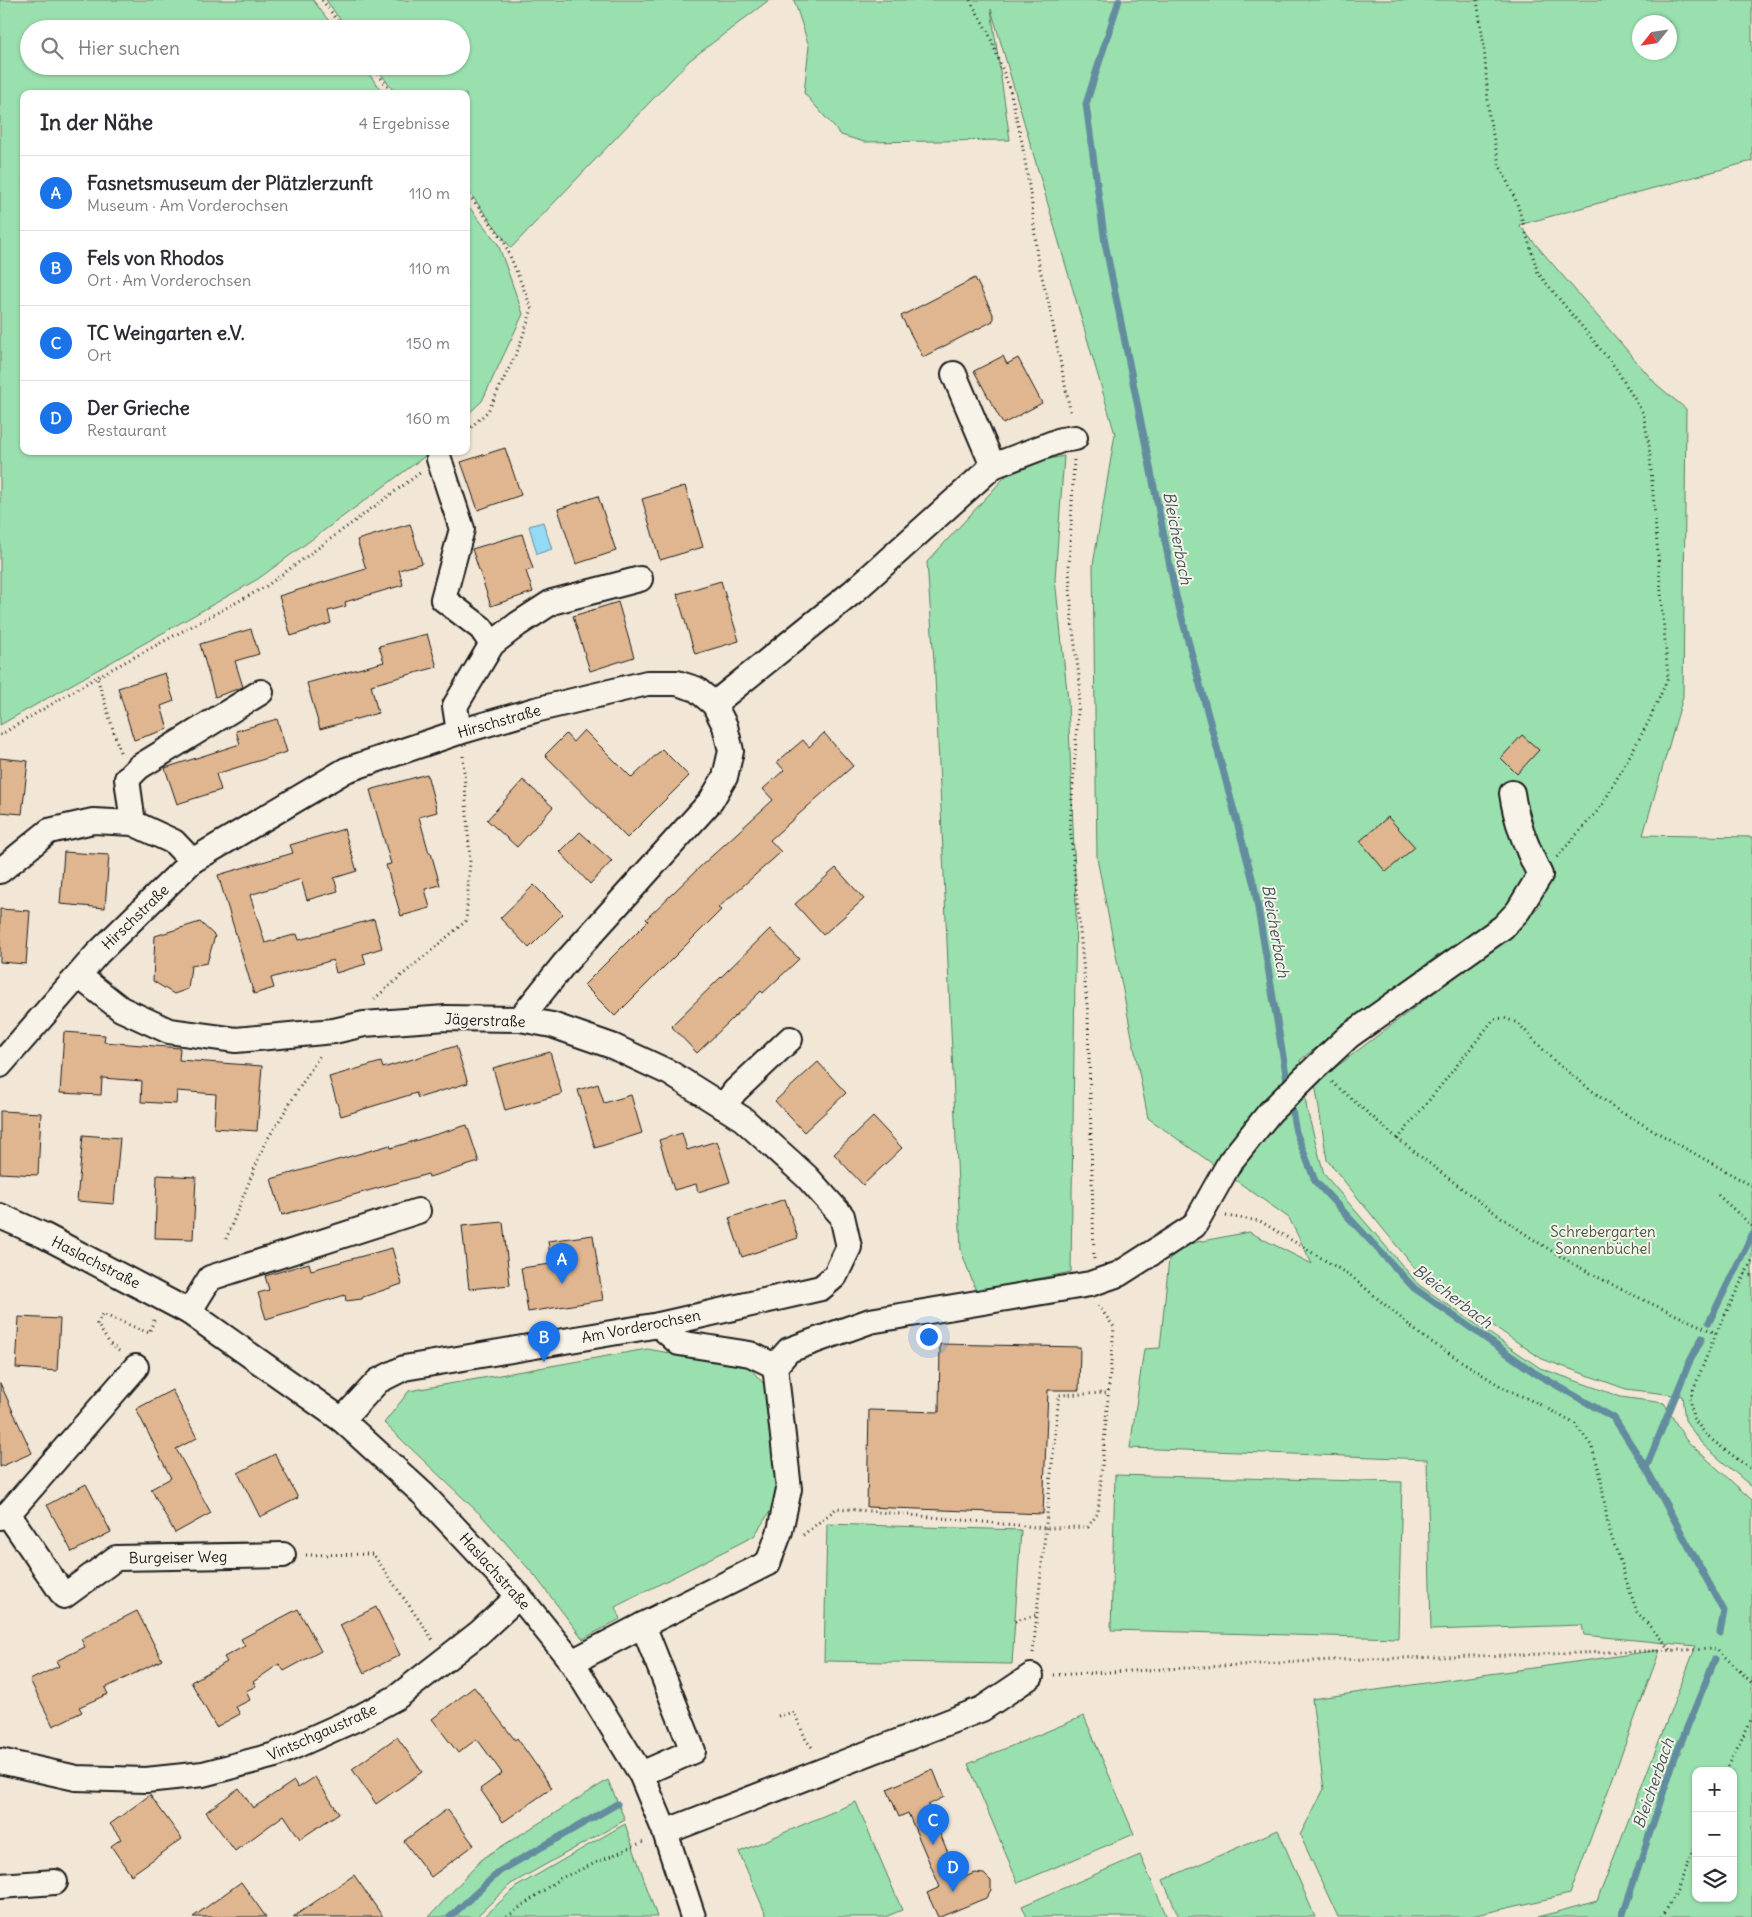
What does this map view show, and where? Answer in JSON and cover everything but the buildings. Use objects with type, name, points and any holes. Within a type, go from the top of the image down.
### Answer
[{"type":"street","points":[[954,374],[994,466]]},
{"type":"street","points":[[714,704],[854,591],[994,466],[1061,440],[1075,438]]},
{"type":"street","points":[[439,460],[462,529],[443,599],[482,628],[492,644]]},
{"type":"street","points":[[459,732],[455,706],[492,644],[552,602],[640,579]]},
{"type":"street","name":"Hirschstraße","points":[[0,1065],[97,954],[192,861],[346,770],[459,732],[535,710],[647,683],[677,683],[696,689],[714,704],[725,726],[731,751],[725,777],[711,801],[564,964],[520,1019]]},
{"type":"street","points":[[134,823],[127,779],[139,767],[261,692]]},
{"type":"street","points":[[572,1662],[768,1563],[780,1531],[789,1489],[775,1366],[789,1350],[870,1321],[1090,1284],[1119,1274],[1194,1226],[1230,1162],[1270,1112],[1316,1067],[1349,1036],[1503,926],[1518,911],[1540,875],[1530,855],[1515,815],[1512,793]]},
{"type":"street","points":[[0,870],[49,831],[93,820],[134,823],[174,842],[192,861]]},
{"type":"street","name":"Jägerstraße","points":[[79,976],[121,1009],[169,1031],[236,1040],[334,1031],[364,1024],[446,1018],[520,1019],[552,1025],[612,1046],[670,1073],[743,1120],[807,1177],[842,1216],[849,1247],[836,1276]]},
{"type":"street","points":[[723,1107],[735,1091],[790,1039]]},
{"type":"street","points":[[189,1312],[210,1278],[418,1211]]},
{"type":"street","name":"Haslachstraße","points":[[0,1216],[43,1235],[189,1312],[342,1420],[423,1494],[519,1596],[572,1662],[641,1774],[665,1832],[693,1917]]},
{"type":"street","name":"Am Vorderochsen","points":[[342,1420],[378,1381],[404,1368],[659,1324],[821,1288],[836,1276]]},
{"type":"street","points":[[659,1324],[679,1343],[750,1354],[775,1366]]},
{"type":"street","name":"Burgeiser Weg","points":[[136,1367],[4,1516],[64,1596],[116,1558],[283,1555]]},
{"type":"street","name":"Vintschgaustraße","points":[[0,1761],[76,1778],[146,1780],[203,1774],[275,1755],[360,1717],[397,1697],[447,1660],[519,1596]]},
{"type":"street","points":[[641,1774],[693,1751],[643,1625]]},
{"type":"street","points":[[665,1832],[982,1709],[1031,1676]]},
{"type":"street","points":[[0,1886],[55,1882]]},
{"type":"path","points":[[322,0],[337,20]]},
{"type":"path","points":[[799,1539],[837,1508],[1046,1528],[1088,1527],[1098,1513],[1114,1327],[1090,1294],[1094,1256],[1088,1015],[1070,826],[1080,684],[1072,622],[1068,567],[1075,438],[1049,305],[1037,257],[1032,205],[1022,142],[1012,98],[989,34],[970,0]]},
{"type":"path","points":[[1478,0],[1484,46],[1489,116],[1499,164],[1517,204],[1538,273],[1615,368],[1643,413],[1649,445],[1668,678],[1648,723],[1601,807],[1540,875]]},
{"type":"path","points":[[379,75],[390,90]]},
{"type":"path","points":[[470,196],[503,239],[532,309],[518,350],[488,411],[470,428]]},
{"type":"path","points":[[0,735],[97,677],[265,587],[439,460]]},
{"type":"path","points":[[97,677],[121,754]]},
{"type":"path","points":[[364,1024],[368,1004],[466,921],[470,860],[463,755],[459,732]]},
{"type":"path","points":[[1398,1139],[1494,1019],[1504,1018],[1518,1023],[1554,1061],[1614,1108],[1752,1186]]},
{"type":"path","points":[[226,1239],[264,1145],[334,1031]]},
{"type":"path","points":[[1316,1067],[1350,1099],[1398,1139],[1491,1211],[1565,1259],[1640,1299],[1716,1333]]},
{"type":"path","points":[[1718,1195],[1752,1226]]},
{"type":"path","points":[[1194,1226],[1225,1215],[1260,1221],[1351,1276],[1422,1336],[1502,1387],[1539,1404],[1575,1424],[1591,1445],[1600,1473],[1608,1526],[1637,1612],[1671,1650]]},
{"type":"path","points":[[1752,1261],[1716,1333],[1690,1398],[1693,1418],[1708,1437],[1752,1470]]},
{"type":"path","points":[[1745,1274],[1752,1276]]},
{"type":"path","points":[[136,1367],[110,1344],[97,1324],[102,1314],[149,1333],[163,1297]]},
{"type":"path","points":[[1108,1393],[1059,1395],[1031,1676],[1334,1660],[1717,1650],[1752,1683]]},
{"type":"path","points":[[283,1555],[373,1554],[447,1660]]},
{"type":"path","points":[[1015,1621],[1037,1615]]},
{"type":"path","points":[[778,1716],[794,1712],[806,1740],[816,1754],[832,1761],[844,1763]]},
{"type":"path","points":[[1728,1767],[1752,1718]]},
{"type":"path","points":[[506,1917],[559,1878],[665,1832]]},
{"type":"path","points":[[1662,1917],[1675,1895],[1692,1855]]},
{"type":"green space","points":[[0,0],[313,0],[328,20],[20,20],[20,75],[370,75],[381,90],[20,90],[20,455],[427,455],[258,579],[0,725]]},
{"type":"green space","points":[[326,0],[769,0],[690,60],[511,248],[470,193],[470,90],[393,90],[382,75],[470,75],[470,20],[340,20]]},
{"type":"green space","name":"Schrebergarten Sonnenbüchel","points":[[794,0],[1752,0],[1752,161],[1519,225],[1656,384],[1686,409],[1683,697],[1643,835],[1752,837],[1752,1487],[1702,1444],[1685,1420],[1682,1396],[1626,1389],[1542,1359],[1423,1278],[1327,1160],[1315,1083],[1481,957],[1541,905],[1527,883],[1508,914],[1437,956],[1300,1060],[1307,1110],[1324,1174],[1419,1285],[1540,1368],[1621,1397],[1664,1403],[1686,1440],[1752,1500],[1752,1917],[1538,1917],[1597,1901],[1696,1646],[1584,1635],[1582,1625],[1431,1630],[1427,1459],[1130,1448],[1144,1349],[1160,1348],[1169,1259],[1187,1244],[1249,1232],[1312,1264],[1289,1218],[1148,1118],[1097,858],[1093,565],[1115,434],[991,9],[1010,140],[864,142],[841,135],[804,93],[809,46]]},
{"type":"green space","points":[[470,208],[498,244],[523,314],[482,401],[470,412]]},
{"type":"green space","points":[[1064,456],[1055,579],[1068,700],[1076,902],[1071,1272],[976,1291],[961,1251],[935,676],[927,562],[1015,466]]},
{"type":"green space","points":[[647,1349],[749,1367],[775,1397],[779,1498],[754,1536],[615,1607],[620,1619],[583,1639],[535,1576],[482,1516],[384,1423],[409,1391]]},
{"type":"green space","points":[[1115,1475],[1402,1482],[1398,1638],[1111,1630]]},
{"type":"green space","points":[[827,1524],[1021,1530],[1012,1664],[824,1661]]},
{"type":"green space","points":[[1660,1650],[1570,1894],[1467,1917],[1338,1917],[1300,1835],[1324,1789],[1312,1699]]},
{"type":"green space","points":[[1084,1716],[1134,1834],[1018,1883],[968,1764]]},
{"type":"green space","points":[[608,1780],[625,1820],[511,1884],[476,1917],[429,1917],[483,1858]]},
{"type":"green space","points":[[856,1802],[902,1910],[885,1917],[767,1917],[739,1852]]},
{"type":"green space","points":[[625,1824],[657,1917],[484,1917],[516,1887]]},
{"type":"green space","points":[[1278,1830],[1315,1917],[1179,1917],[1163,1880]]},
{"type":"green space","points":[[1140,1855],[1167,1917],[1027,1917],[1022,1906]]},
{"type":"water","points":[[543,522],[552,549],[537,554],[529,526]]},
{"type":"waterway","name":"Bleicherbach","points":[[1119,0],[1086,104],[1105,243],[1176,596],[1254,885],[1287,1080]]},
{"type":"waterway","name":"Bleicherbach","points":[[1291,1106],[1296,1132],[1315,1181],[1414,1288],[1535,1373],[1614,1418],[1646,1468]]},
{"type":"waterway","name":"Bleicherbach","points":[[1709,1322],[1752,1235]]},
{"type":"waterway","name":"Bleicherbach","points":[[1702,1338],[1689,1363],[1646,1468],[1724,1611],[1720,1633]]},
{"type":"waterway","name":"Bleicherbach","points":[[1622,1917],[1675,1757],[1715,1659]]},
{"type":"waterway","points":[[450,1917],[500,1871],[617,1804]]},
{"type":"place","name":"Fasnetsmuseum der Plätzlerzunft","points":[[562,1284]]},
{"type":"place","name":"Fels von Rhodos","points":[[544,1362]]},
{"type":"place","name":"TC Weingarten e.V.","points":[[933,1845]]},
{"type":"place","name":"Der Grieche","points":[[953,1892]]}]
